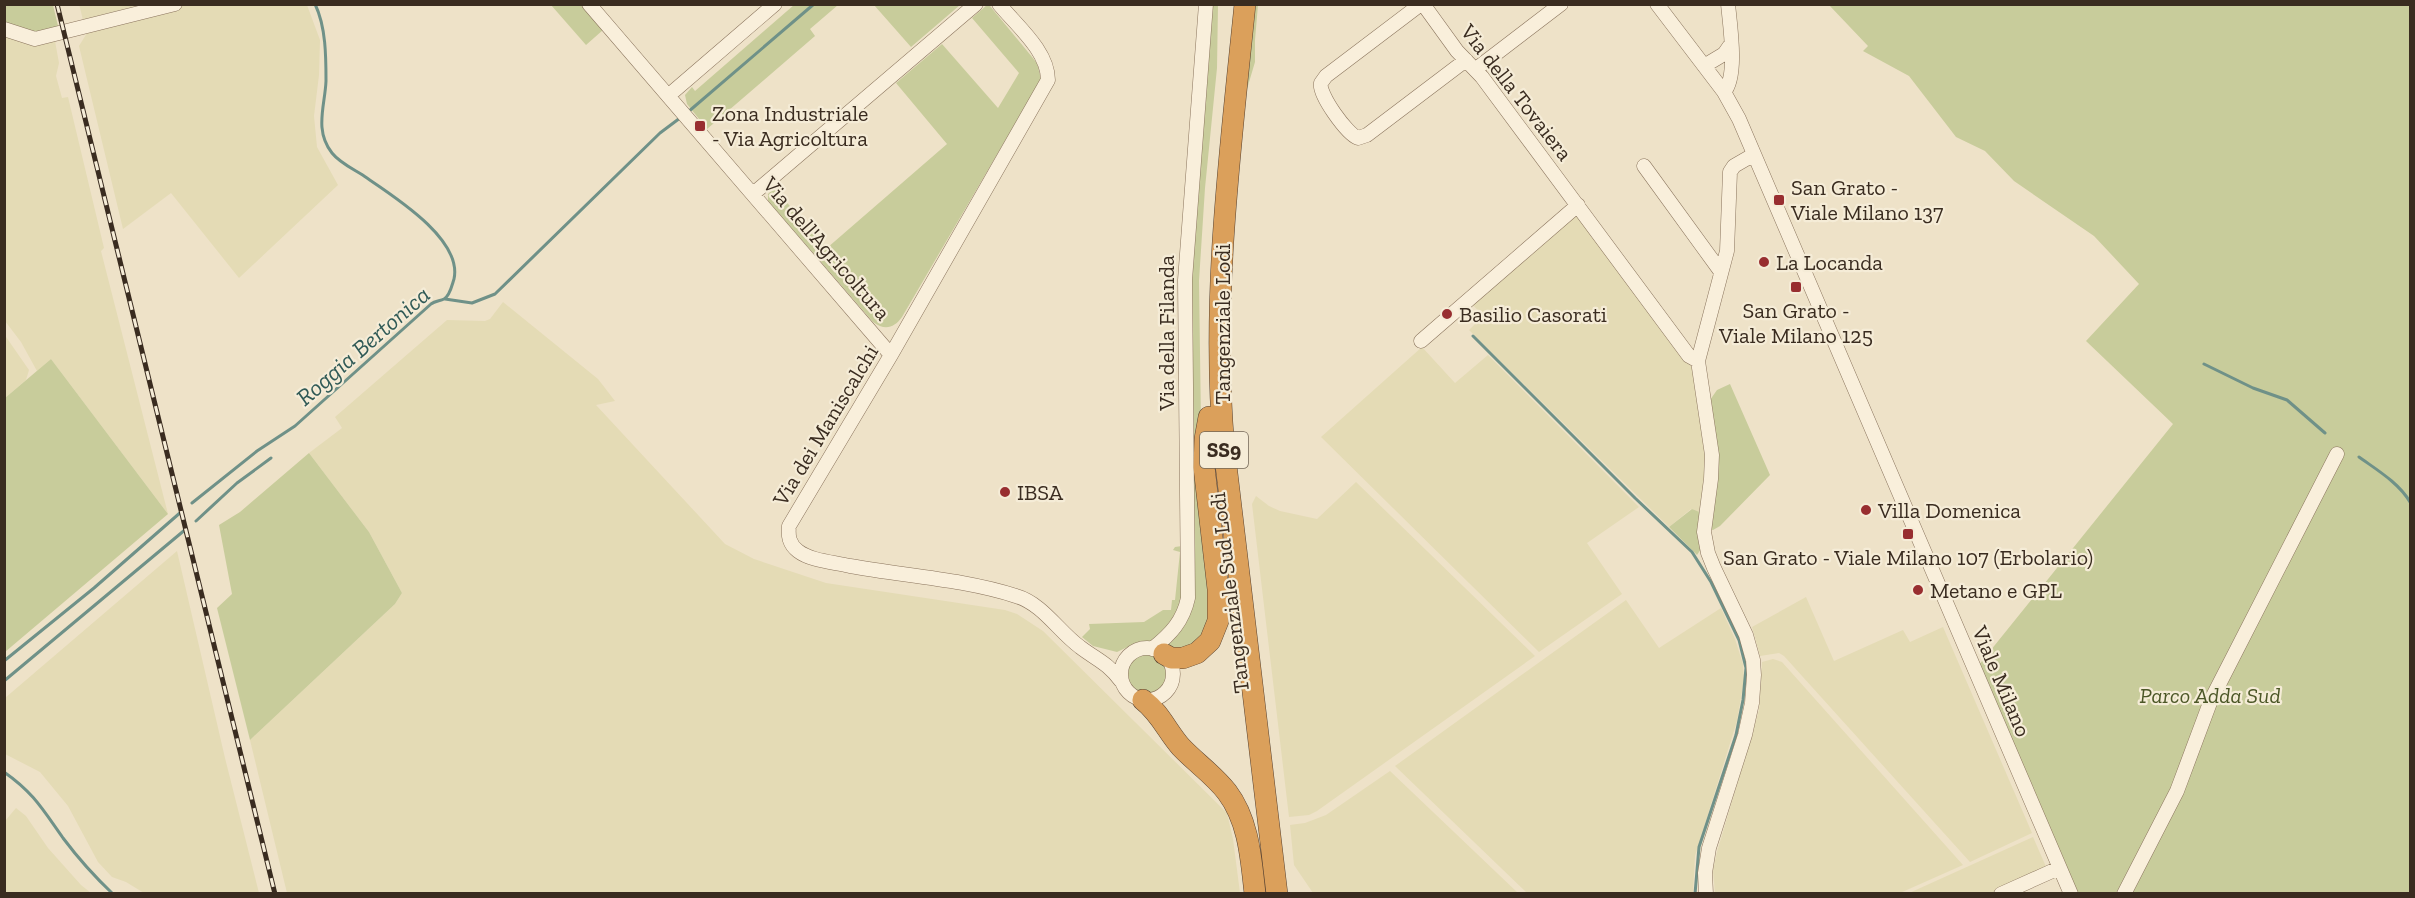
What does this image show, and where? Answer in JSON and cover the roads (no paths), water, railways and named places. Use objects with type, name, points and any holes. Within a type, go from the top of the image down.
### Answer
[{"type":"highway","name":"Tangenziale Sud Lodi","points":[[1231,4],[1208,248],[1206,332],[1209,417],[1265,894]]},
{"type":"highway","name":"Tangenziale Lodi","points":[[1245,4],[1222,236],[1218,332],[1224,448],[1277,894]]},
{"type":"highway","points":[[1158,651],[1177,658],[1197,652],[1210,641],[1218,621],[1218,589],[1204,467],[1209,417]]},
{"type":"highway","points":[[1143,700],[1156,711],[1181,747],[1219,783],[1232,800],[1245,830],[1255,894]]},
{"type":"street","points":[[4,29],[35,39],[175,4]]},
{"type":"street","name":"Via dell'Agricoltura","points":[[589,4],[891,355]]},
{"type":"street","points":[[668,96],[776,4]]},
{"type":"street","points":[[753,194],[976,4]]},
{"type":"street","name":"Via dei Maniscalchi","points":[[999,4],[1041,55],[1048,70],[1044,90],[789,526],[788,537],[792,546],[799,552],[822,560],[1016,596],[1039,608],[1079,646],[1101,659]]},
{"type":"street","name":"Via della Filanda","points":[[1158,651],[1183,616],[1188,598],[1185,280],[1206,4]]},
{"type":"street","points":[[1422,4],[1326,76],[1321,83],[1322,94],[1350,133],[1358,138],[1367,135],[1561,4]]},
{"type":"street","name":"Via della Tovaiera","points":[[1422,4],[1578,206],[1689,356],[1698,361]]},
{"type":"street","name":"Viale Milano","points":[[1657,4],[1724,92],[1739,119],[2071,894]]},
{"type":"street","points":[[1724,92],[1731,79],[1728,4]]},
{"type":"street","points":[[1704,66],[1724,54],[1731,44]]},
{"type":"street","points":[[1706,894],[1705,873],[1709,848],[1749,718],[1754,687],[1753,660],[1746,635],[1714,568],[1705,541],[1712,455],[1698,361],[1727,250],[1730,172],[1734,166],[1753,155]]},
{"type":"street","points":[[1644,166],[1721,272]]},
{"type":"street","points":[[1421,341],[1578,206]]},
{"type":"street","points":[[2124,894],[2177,791],[2211,700],[2337,454]]},
{"type":"street","points":[[1141,649],[1158,651],[1172,666],[1171,685],[1155,699],[1143,700],[1129,694],[1112,668],[1101,659],[1130,654],[1141,649]]},
{"type":"street","points":[[1121,681],[1122,666],[1130,654]]},
{"type":"street","points":[[2001,894],[2059,868]]},
{"type":"waterway","name":"Roggia Bertonica","points":[[192,503],[257,451],[295,426],[431,304],[446,298],[454,279],[454,264],[447,248],[436,233],[406,205],[345,165],[332,153],[327,144],[322,127],[326,81],[325,42],[315,4]]},
{"type":"waterway","points":[[688,112],[814,4]]},
{"type":"waterway","points":[[445,299],[472,303],[495,294],[660,133],[680,118]]},
{"type":"waterway","points":[[1473,336],[1692,552],[1711,582],[1739,640],[1746,668],[1743,700],[1736,735],[1699,847],[1695,894]]},
{"type":"waterway","points":[[2204,364],[2253,388],[2287,400],[2325,433]]},
{"type":"waterway","points":[[2359,457],[2394,483],[2410,502]]},
{"type":"waterway","points":[[196,521],[237,483],[271,458]]},
{"type":"waterway","name":"Roggia Bertonica","points":[[4,661],[94,588],[181,512]]},
{"type":"waterway","points":[[4,681],[186,529]]},
{"type":"waterway","points":[[4,772],[31,795],[75,853],[113,894]]},
{"type":"railway","points":[[57,4],[275,894]]},
{"type":"place","name":"Zona Industriale - Via Agricoltura","points":[[700,126]]},
{"type":"place","name":"San Grato - Viale Milano 137","points":[[1779,200]]},
{"type":"place","name":"La Locanda","points":[[1764,262]]},
{"type":"place","name":"San Grato - Viale Milano 125","points":[[1796,287]]},
{"type":"place","name":"Basilio Casorati","points":[[1447,314]]},
{"type":"place","name":"IBSA","points":[[1005,492]]},
{"type":"place","name":"Villa Domenica","points":[[1866,510]]},
{"type":"place","name":"San Grato - Viale Milano 107 (Erbolario)","points":[[1908,534]]},
{"type":"place","name":"Metano e GPL","points":[[1918,590]]},
{"type":"park label","name":"Parco Adda Sud","points":[[2210,695]]}]
